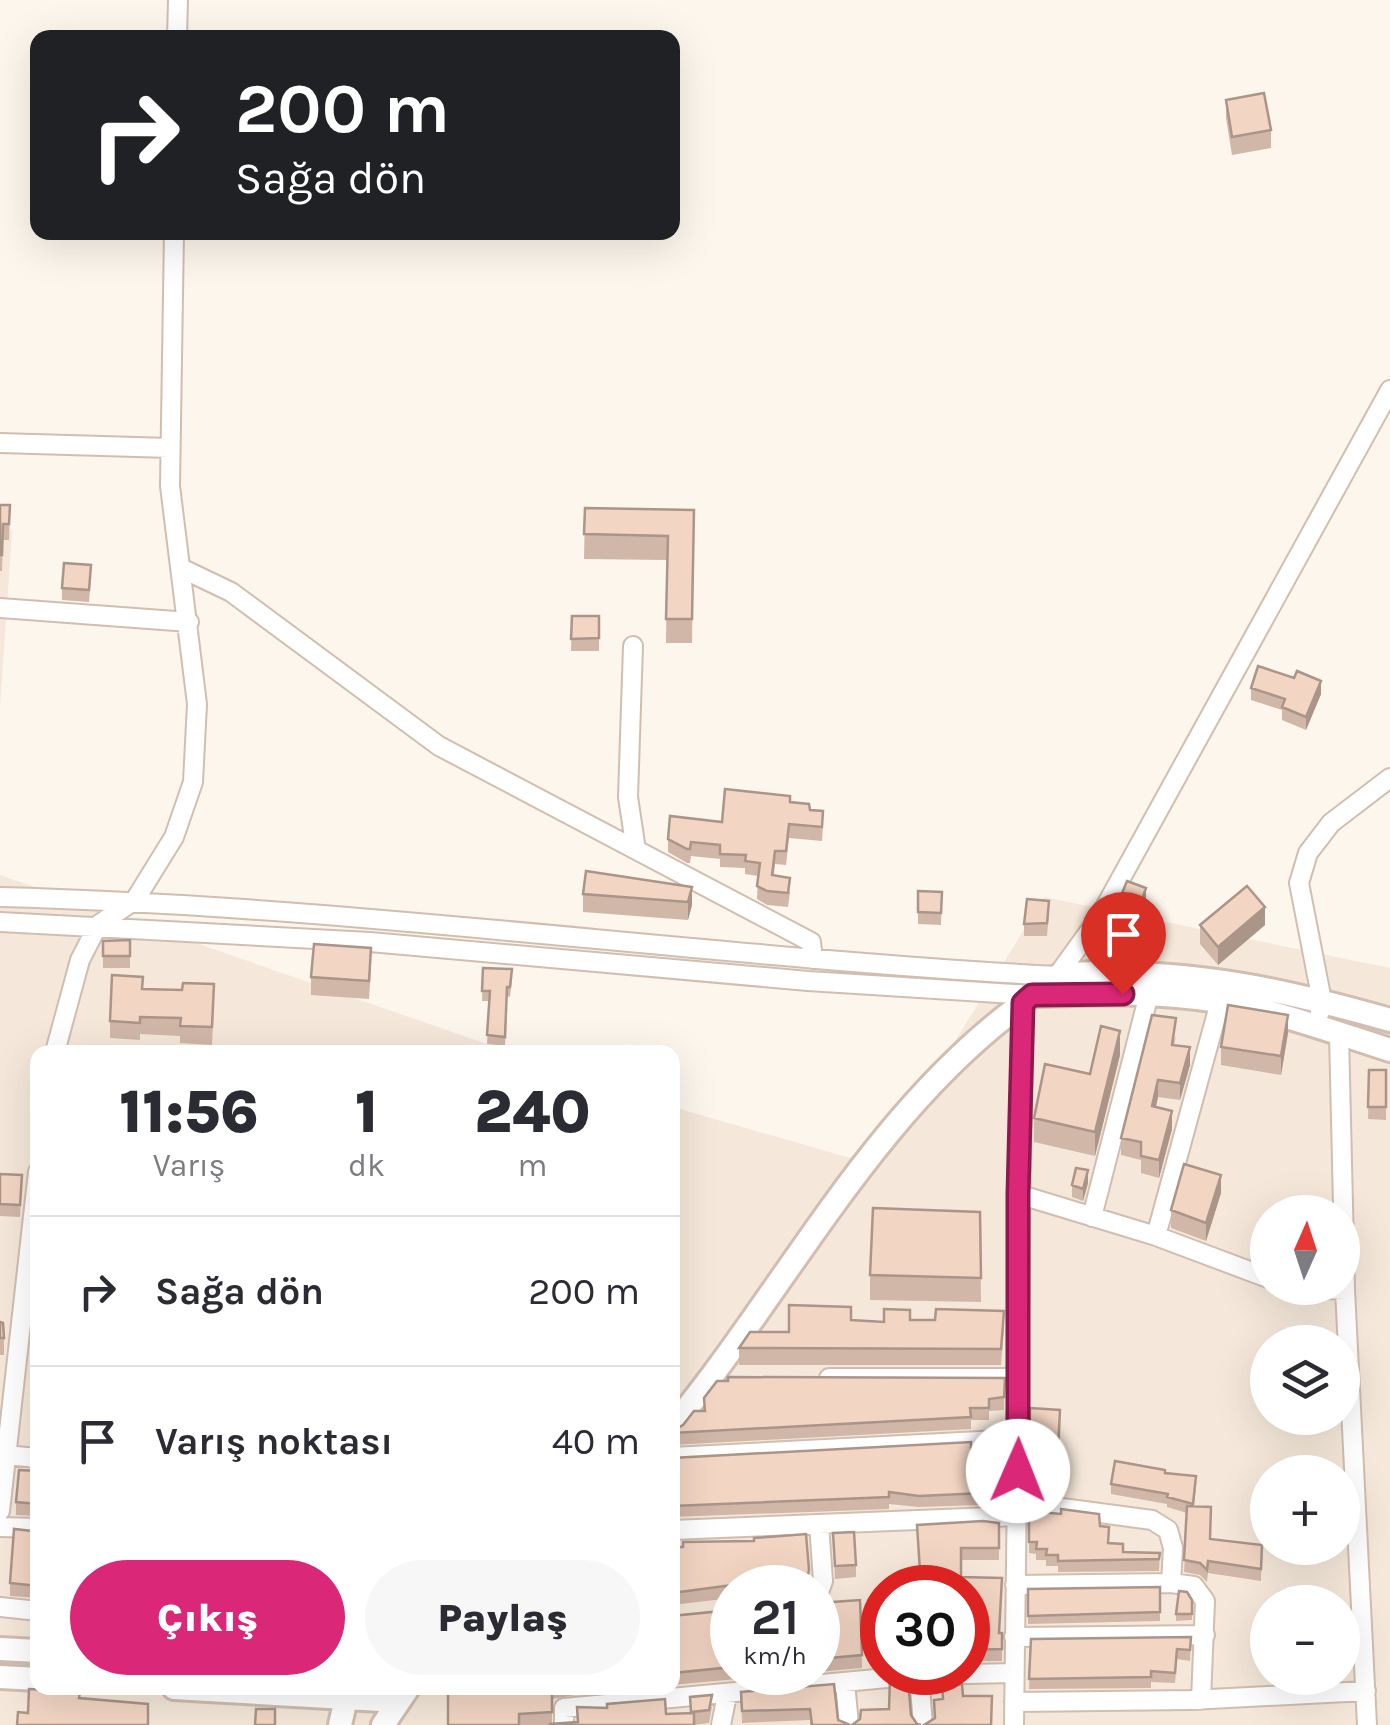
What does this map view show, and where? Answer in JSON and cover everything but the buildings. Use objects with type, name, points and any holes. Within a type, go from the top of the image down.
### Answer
[{"type":"street","points":[[177,30],[178,0]]},
{"type":"street","points":[[58,1045],[80,960],[98,925],[134,900],[174,837],[193,782],[197,704],[170,486],[174,240]]},
{"type":"street","points":[[680,1419],[722,1378],[870,1156],[923,1094],[1002,1018],[1057,976],[1082,944],[1390,390]]},
{"type":"street","points":[[0,443],[170,448]]},
{"type":"street","points":[[183,569],[230,592],[439,746],[810,942],[813,960]]},
{"type":"street","points":[[0,608],[188,622]]},
{"type":"street","points":[[633,646],[628,797],[636,850]]},
{"type":"street","points":[[1339,1195],[1328,1030],[1299,882],[1308,853],[1331,823],[1390,778]]},
{"type":"street","points":[[0,896],[134,900],[368,917],[813,960],[1057,976],[1152,974],[1221,980],[1322,1000],[1390,1020]]},
{"type":"street","points":[[0,922],[370,942],[1027,999],[1149,994],[1220,1002],[1390,1050]]},
{"type":"street","points":[[1092,1217],[1149,994]]},
{"type":"street","points":[[1014,1725],[1018,1194],[1027,999]]},
{"type":"street","points":[[1156,1236],[1220,1002]]},
{"type":"street","points":[[1018,1194],[1156,1236],[1250,1271]]},
{"type":"street","points":[[0,1511],[4,1427],[30,1232]]},
{"type":"street","points":[[1346,1305],[1367,1725]]},
{"type":"street","points":[[806,1378],[1018,1378]]},
{"type":"street","points":[[680,1456],[1019,1439]]},
{"type":"street","points":[[5,1456],[30,1458]]},
{"type":"street","points":[[680,1530],[1017,1510],[1143,1518],[1164,1526],[1172,1548],[1171,1583]]},
{"type":"street","points":[[819,1524],[822,1565]]},
{"type":"street","points":[[0,1527],[30,1528]]},
{"type":"street","points":[[1015,1585],[1194,1586],[1203,1595],[1201,1700]]},
{"type":"street","points":[[0,1607],[30,1609]]},
{"type":"street","points":[[1014,1637],[1205,1635]]},
{"type":"street","points":[[0,1649],[30,1651]]},
{"type":"street","points":[[990,1674],[1014,1673]]},
{"type":"street","points":[[0,1677],[30,1679]]},
{"type":"street","points":[[840,1683],[860,1681]]},
{"type":"street","points":[[845,1682],[849,1725]]},
{"type":"street","points":[[1014,1702],[1201,1700],[1366,1692]]},
{"type":"street","points":[[340,1725],[351,1695]]},
{"type":"street","points":[[356,1695],[394,1712]]},
{"type":"street","points":[[564,1725],[564,1708],[727,1695],[721,1725]]},
{"type":"street","points":[[921,1695],[924,1725]]},
{"type":"shaded area","points":[[0,505],[12,532],[0,708]]},
{"type":"shaded area","points":[[0,875],[490,1045],[30,1045],[30,1695],[680,1695],[680,1109],[878,1166],[1044,897],[1390,968],[1390,1725],[0,1725]]},
{"type":"route","points":[[1018,1471],[1023,1003],[1032,995],[1123,994]]}]
